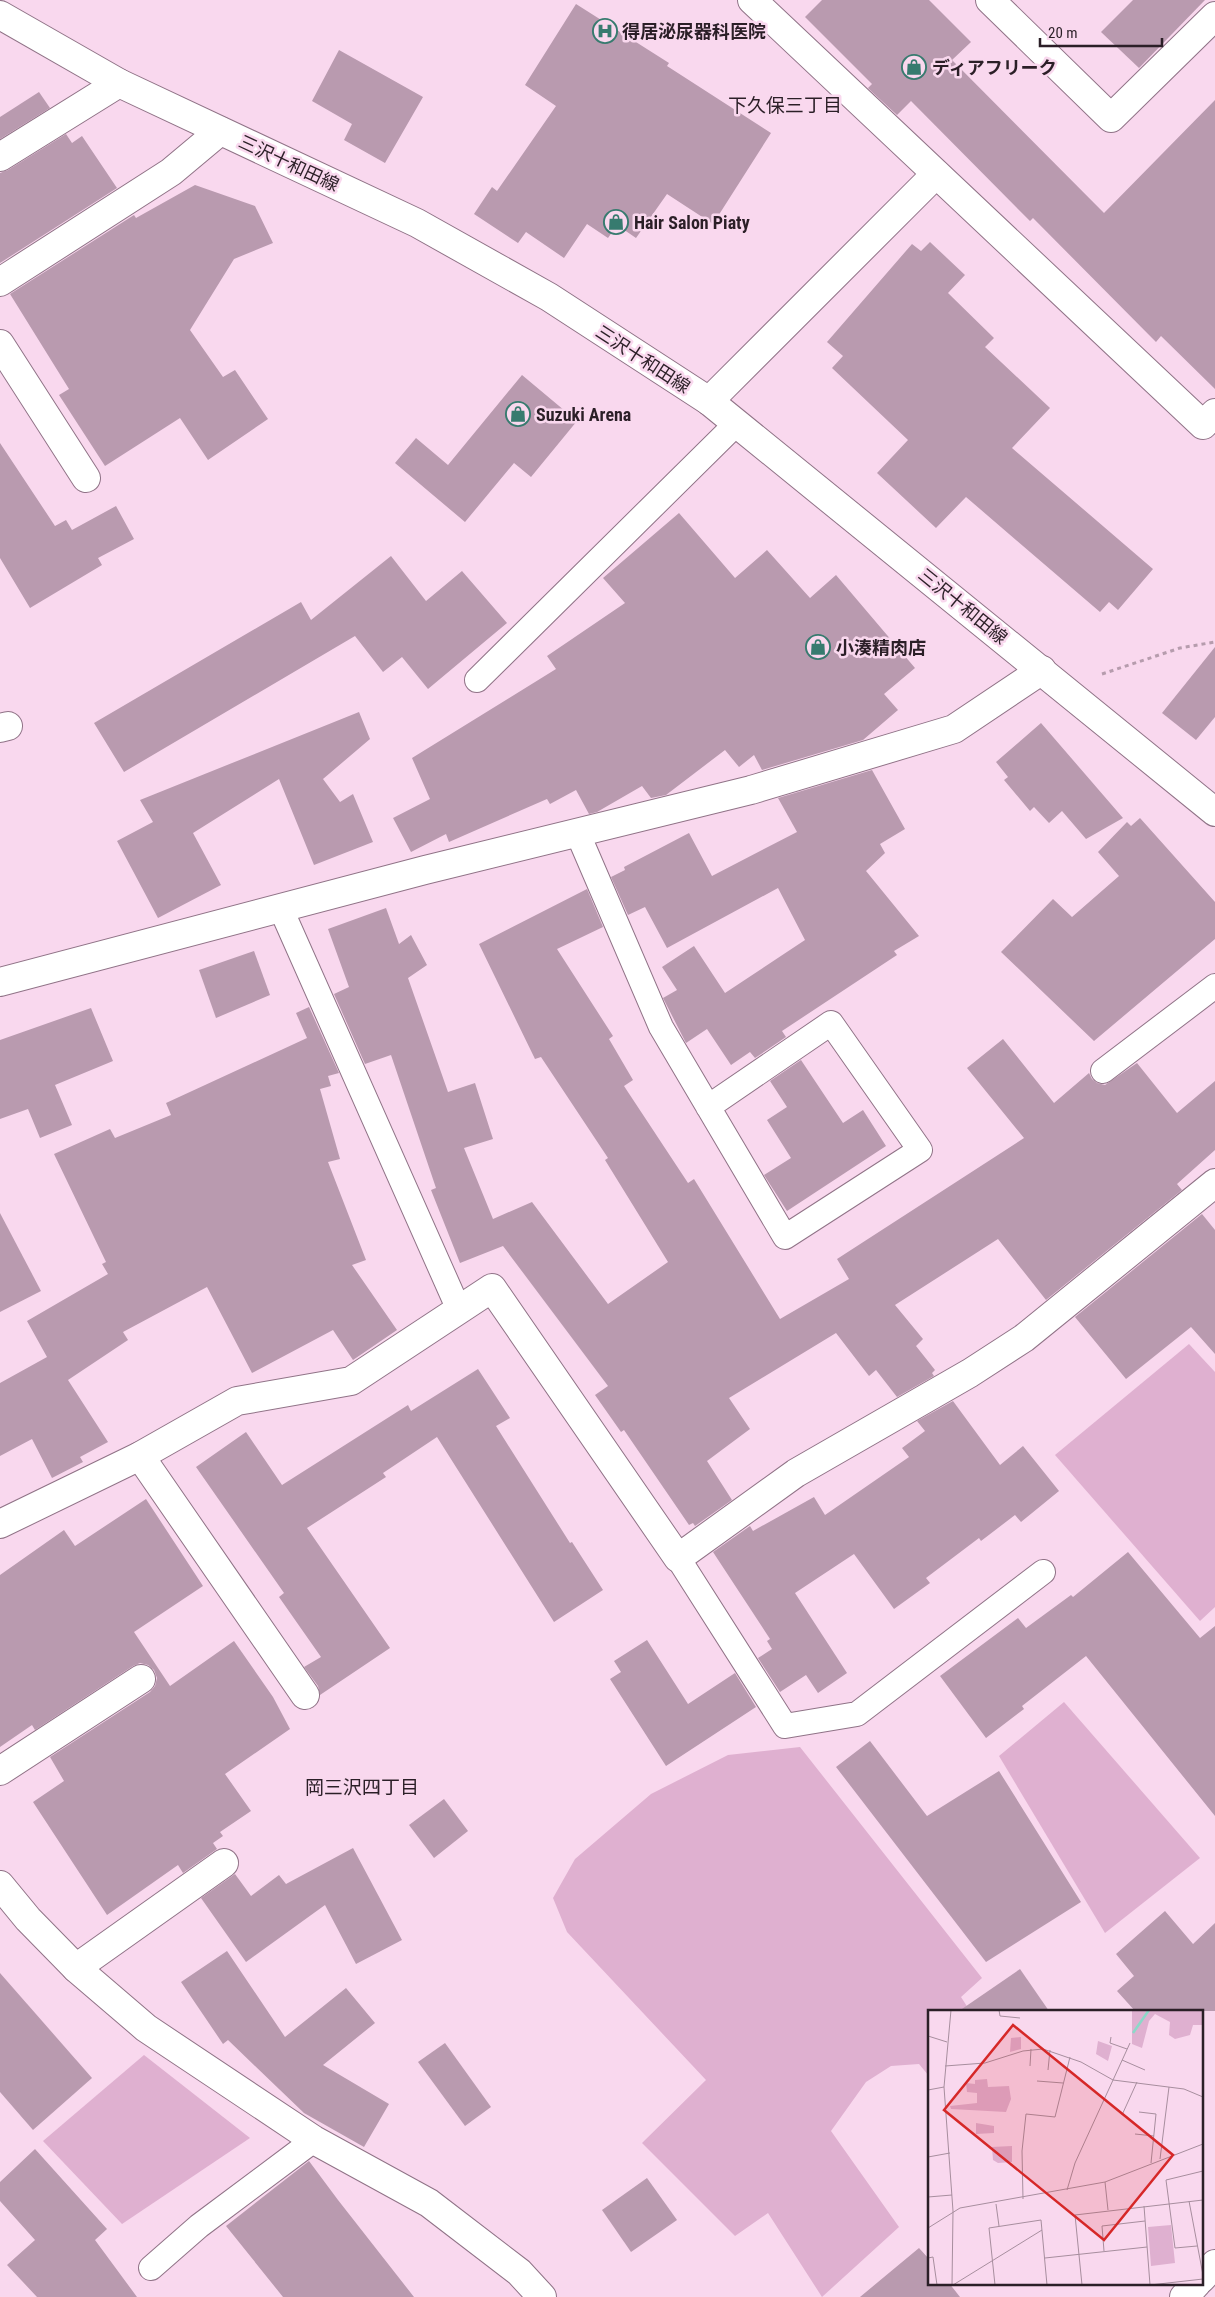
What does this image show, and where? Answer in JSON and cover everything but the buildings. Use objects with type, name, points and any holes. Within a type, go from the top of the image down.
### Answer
[{"type":"street","points":[[752,0],[1203,425],[1215,413]]},
{"type":"street","points":[[990,0],[1111,118],[1215,16]]},
{"type":"street","name":"三沢十和田線","points":[[0,15],[119,83],[417,223],[549,297],[709,401],[1215,812]]},
{"type":"street","points":[[0,157],[119,83]]},
{"type":"street","points":[[0,282],[171,172],[220,131]]},
{"type":"street","points":[[709,401],[936,174]]},
{"type":"street","points":[[0,344],[86,478]]},
{"type":"street","points":[[0,982],[425,870],[578,834],[751,790],[954,729],[1042,670]]},
{"type":"street","points":[[0,1524],[140,1456],[237,1401],[350,1381],[492,1288],[678,1558],[796,1473],[970,1373],[1024,1338],[1215,1183]]},
{"type":"street","points":[[140,1456],[305,1695]]},
{"type":"street","points":[[0,1771],[141,1679]]},
{"type":"street","points":[[76,1968],[224,1863]]},
{"type":"street","points":[[0,1885],[28,1919],[76,1968],[146,2028],[314,2140],[428,2203],[520,2272],[542,2297]]},
{"type":"street","points":[[1202,2278],[1215,2264]]},
{"type":"street","points":[[1184,2297],[1196,2284]]},
{"type":"lane","points":[[477,680],[737,423]]},
{"type":"lane","points":[[578,834],[660,1028],[785,1236],[920,1150],[831,1023],[708,1107]]},
{"type":"lane","points":[[281,909],[459,1310]]},
{"type":"lane","points":[[1102,1072],[1215,986]]},
{"type":"lane","points":[[678,1558],[785,1726],[857,1714],[1043,1572]]},
{"type":"lane","points":[[151,2268],[199,2226],[314,2140]]},
{"type":"path","points":[[1096,676],[1180,648],[1215,642]]},
{"type":"shaded area","points":[[1189,1344],[1215,1372],[1215,1607],[1200,1621],[1055,1455]]},
{"type":"shaded area","points":[[1064,1702],[1200,1858],[1105,1933],[999,1756]]},
{"type":"shaded area","points":[[800,1747],[982,1978],[961,1997],[969,2010],[928,2010],[928,2075],[919,2064],[891,2066],[866,2082],[831,2131],[899,2227],[822,2297],[768,2213],[735,2236],[642,2143],[706,2080],[567,1932],[553,1898],[575,1859],[651,1794],[728,1755]]},
{"type":"shaded area","points":[[144,2055],[250,2138],[122,2224],[43,2141]]},
{"type":"place","name":"得居泌尿器科医院","points":[[605,31]]},
{"type":"place","name":"ディアフリーク","points":[[914,67]]},
{"type":"place","name":"Hair Salon Piaty","points":[[616,222]]},
{"type":"place","name":"Suzuki Arena","points":[[518,414]]},
{"type":"place","name":"小湊精肉店","points":[[818,647]]},
{"type":"district","name":"下久保三丁目","points":[[785,105]]},
{"type":"district","name":"岡三沢四丁目","points":[[362,1787]]}]
